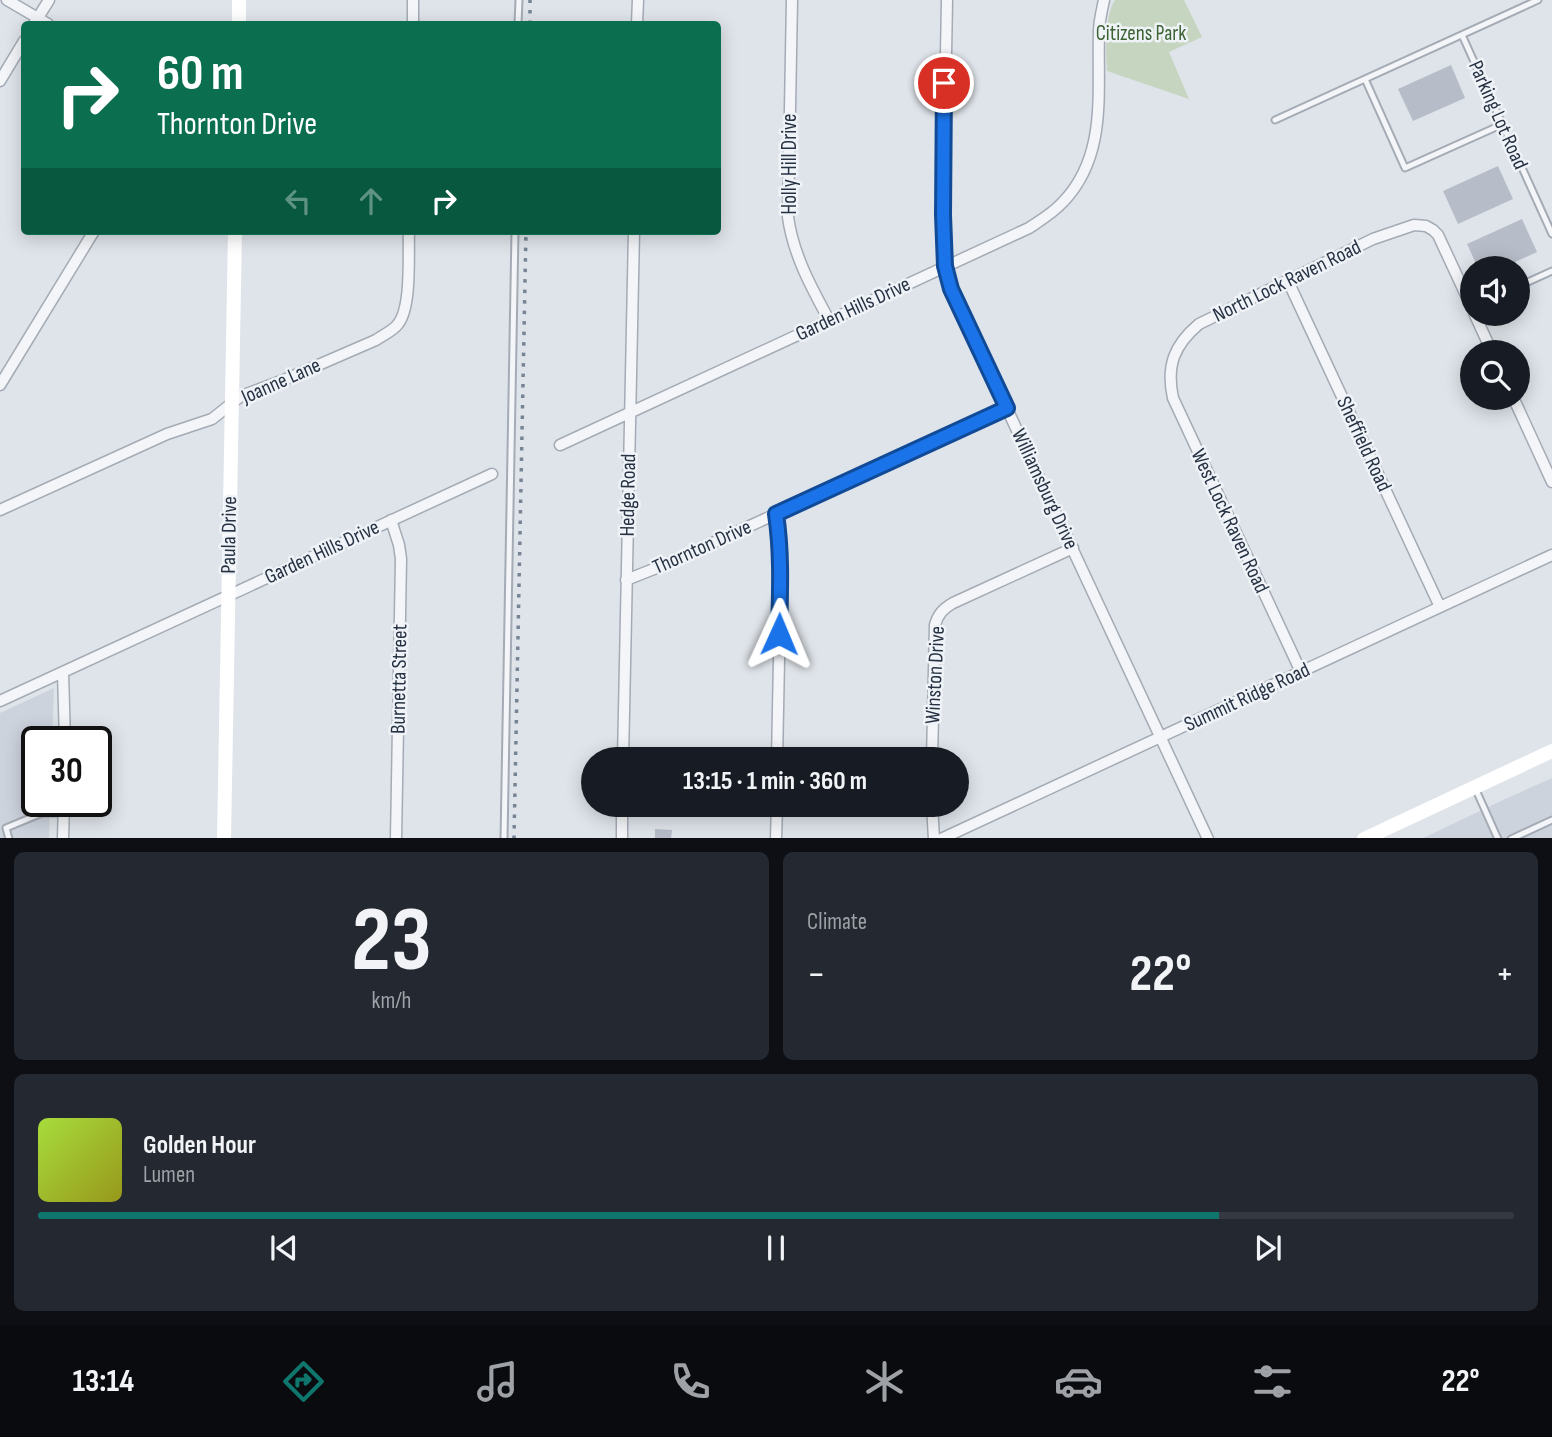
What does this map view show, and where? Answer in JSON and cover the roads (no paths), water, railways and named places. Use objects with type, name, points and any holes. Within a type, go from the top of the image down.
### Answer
[{"type":"street","points":[[8,0],[35,21]]},
{"type":"street","points":[[37,21],[49,0]]},
{"type":"street","points":[[239,0],[239,21]]},
{"type":"street","points":[[412,21],[413,0]]},
{"type":"street","points":[[637,21],[638,0]]},
{"type":"street","name":"Holly Hill Drive","points":[[792,0],[788,217],[793,245],[829,320]]},
{"type":"street","name":"Williamsburg Drive","points":[[947,0],[943,201],[945,266],[951,289],[1208,838]]},
{"type":"street","name":"Garden Hills Drive","points":[[561,445],[1028,228],[1048,216],[1063,202],[1083,174],[1091,157],[1098,109],[1099,29],[1104,0]]},
{"type":"street","points":[[0,81],[21,46]]},
{"type":"street","name":"North Lock Raven Road","points":[[1171,366],[1180,344],[1199,324],[1373,239],[1414,225],[1426,226],[1438,235],[1460,282]]},
{"type":"street","points":[[0,385],[92,235]]},
{"type":"street","name":"Paula Drive","points":[[224,838],[235,235]]},
{"type":"street","name":"Joanne Lane","points":[[1,506],[167,434],[212,419],[241,396],[376,340],[399,323],[405,311],[408,295],[409,235]]},
{"type":"street","name":"Hedge Road","points":[[623,747],[634,235]]},
{"type":"street","name":"Sheffield Road","points":[[1288,281],[1440,607]]},
{"type":"street","name":"West Lock Raven Road","points":[[1171,366],[1173,398],[1301,672]]},
{"type":"street","name":"Thornton Drive","points":[[626,580],[669,563],[1007,408]]},
{"type":"street","points":[[1519,410],[1552,482]]},
{"type":"street","name":"Garden Hills Drive","points":[[0,701],[492,474]]},
{"type":"street","points":[[776,514],[781,559],[777,747]]},
{"type":"street","name":"Burnetta Street","points":[[391,520],[401,559],[396,838]]},
{"type":"street","name":"Winston Drive","points":[[932,747],[935,625],[938,616],[953,603],[1073,548]]},
{"type":"street","name":"Summit Ridge Road","points":[[941,838],[1552,555]]},
{"type":"street","points":[[64,672],[65,726]]},
{"type":"street","points":[[1364,838],[1552,751]]},
{"type":"street","points":[[63,838],[64,817]]},
{"type":"street","points":[[622,817],[622,838]]},
{"type":"street","points":[[776,838],[777,817]]},
{"type":"street","points":[[933,817],[934,838]]},
{"type":"lane","points":[[519,0],[519,21]]},
{"type":"lane","points":[[1275,120],[1538,0]]},
{"type":"lane","name":"Parking Lot Road","points":[[1462,35],[1552,234]]},
{"type":"lane","points":[[1366,79],[1405,168],[1503,124]]},
{"type":"lane","points":[[504,838],[515,235]]},
{"type":"lane","points":[[1530,281],[1552,271]]},
{"type":"lane","points":[[1475,787],[1498,838]]},
{"type":"lane","points":[[9,838],[6,828],[32,817]]},
{"type":"lane","points":[[1511,838],[1552,820]]},
{"type":"railway","points":[[530,0],[530,21]]},
{"type":"railway","points":[[514,838],[526,235]]},
{"type":"park label","name":"Citizens Park","points":[[1141,33]]}]
